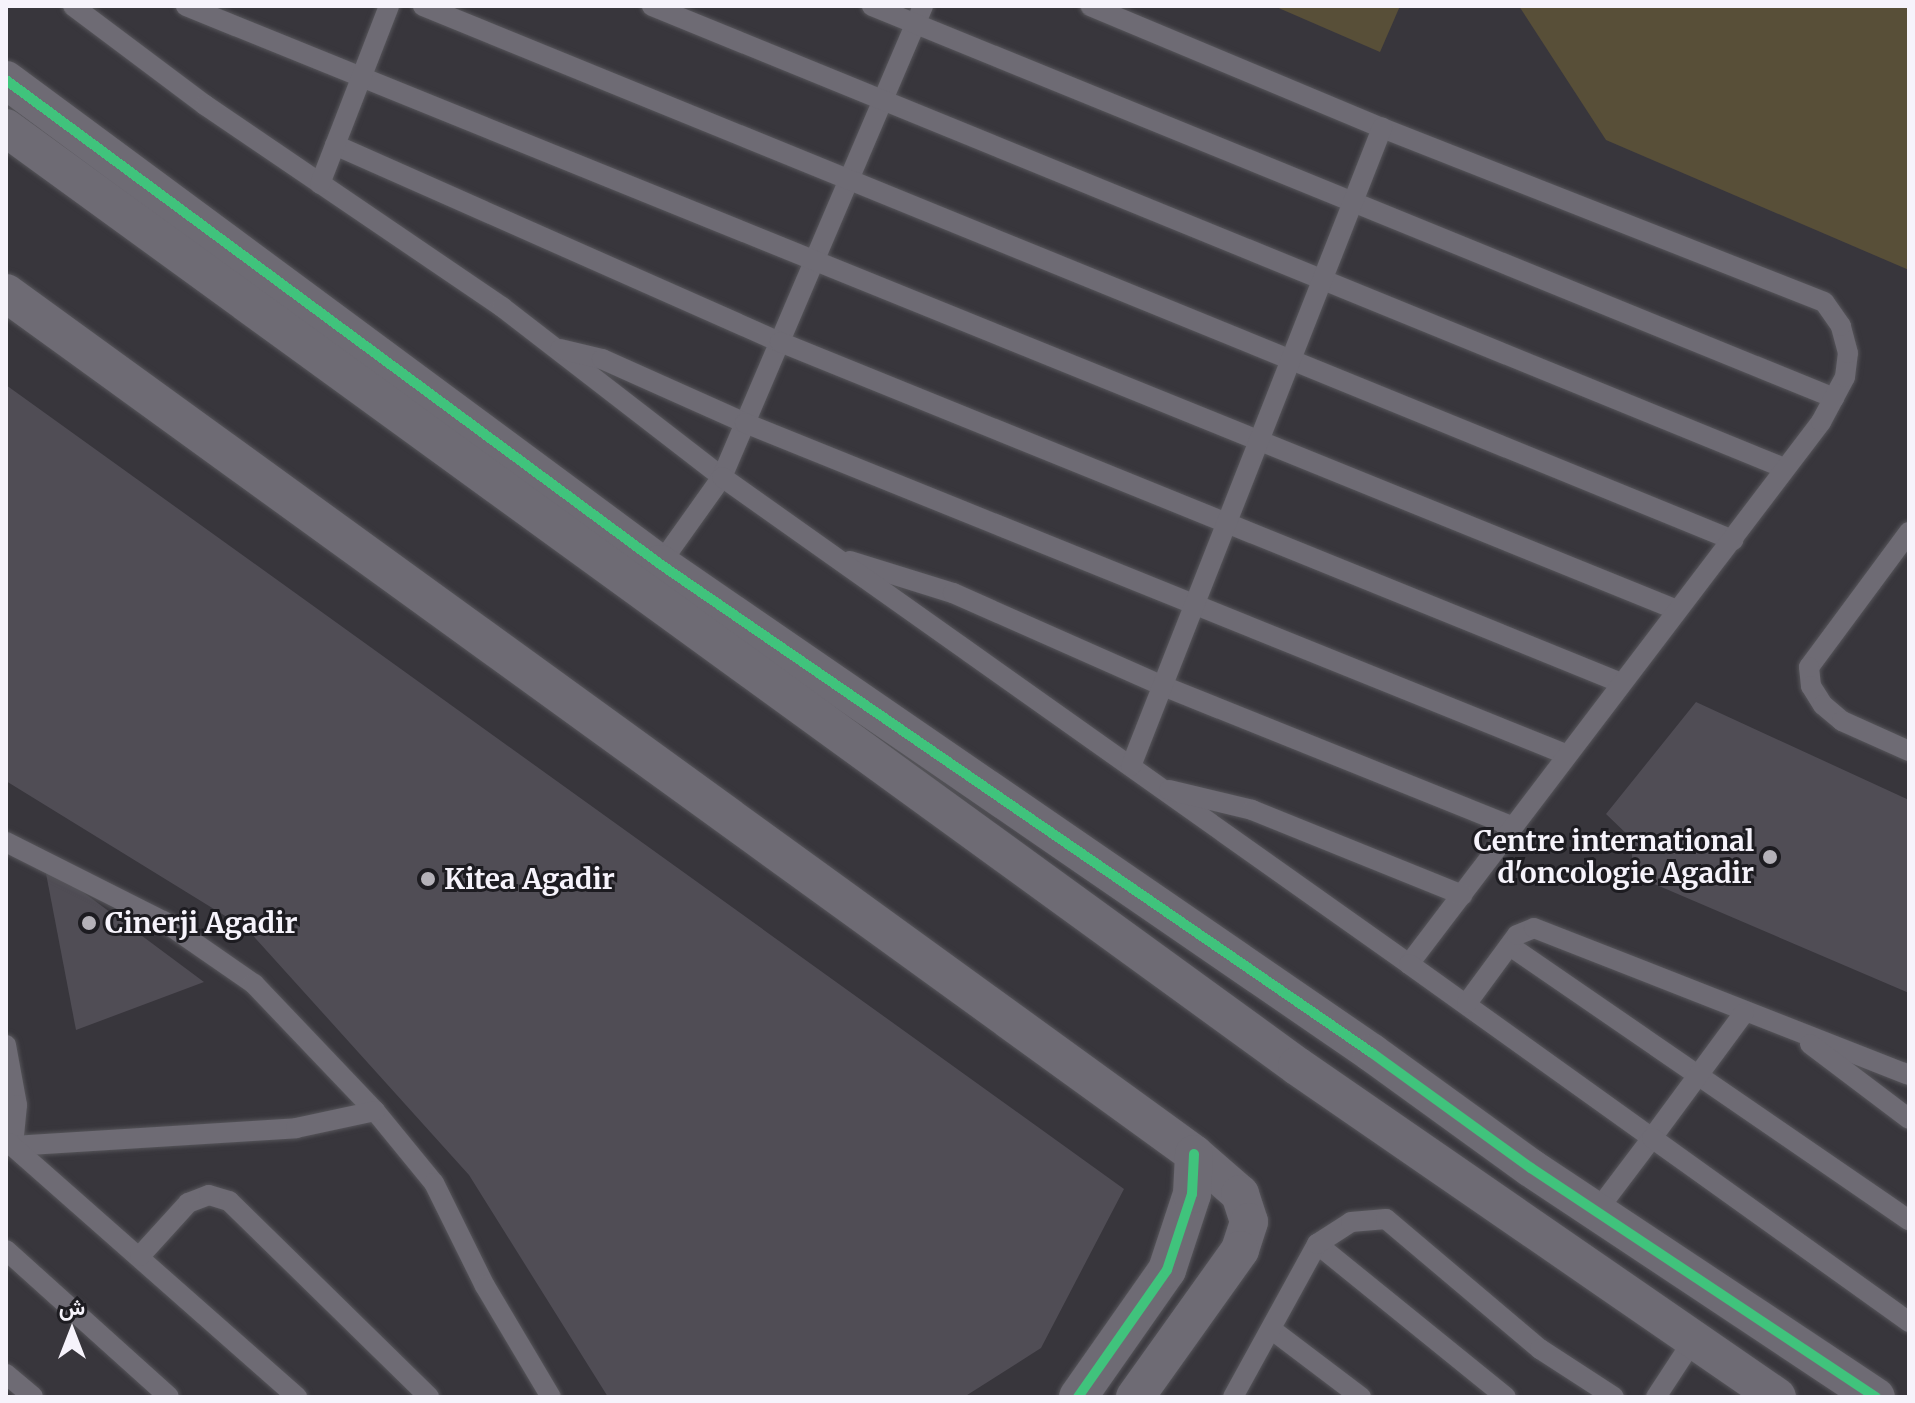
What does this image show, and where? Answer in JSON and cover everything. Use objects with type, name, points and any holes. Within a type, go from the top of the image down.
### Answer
[{"type":"street","points":[[6,80],[660,564],[1596,1212],[1876,1397]]},
{"type":"street","points":[[6,128],[1297,1066],[1777,1397]]},
{"type":"street","points":[[6,293],[1194,1154],[1240,1194],[1249,1222],[1240,1250],[1135,1397]]},
{"type":"street","points":[[1078,1397],[1167,1270],[1192,1194],[1194,1154]]},
{"type":"lane","points":[[73,6],[553,347],[722,477],[1467,1003],[1909,1322]]},
{"type":"lane","points":[[186,6],[1675,609]]},
{"type":"lane","points":[[320,184],[389,6]]},
{"type":"lane","points":[[423,6],[1733,540]]},
{"type":"lane","points":[[652,6],[1321,283],[1784,468]]},
{"type":"lane","points":[[872,6],[919,15],[1353,203],[1834,398]]},
{"type":"lane","points":[[1091,6],[1382,128],[1824,302],[1841,326],[1848,353],[1845,377],[1834,398],[1733,540],[1619,682],[1409,964]]},
{"type":"lane","points":[[660,564],[722,477],[919,15]]},
{"type":"lane","points":[[1131,766],[1382,128]]},
{"type":"lane","points":[[335,145],[780,342],[1619,682]]},
{"type":"lane","points":[[553,347],[602,359],[745,423],[1196,601],[1565,754]]},
{"type":"lane","points":[[1909,532],[1809,667],[1811,686],[1823,705],[1842,721],[1909,751]]},
{"type":"lane","points":[[831,555],[953,593],[1163,686],[1512,826]]},
{"type":"lane","points":[[1159,787],[1252,810],[1462,895]]},
{"type":"lane","points":[[6,842],[163,921],[254,984],[375,1111],[434,1183],[551,1397]]},
{"type":"lane","points":[[1467,1003],[1524,929],[1534,928],[1744,1013],[1909,1075]]},
{"type":"lane","points":[[1510,946],[1909,1220]]},
{"type":"lane","points":[[1596,1212],[1744,1013]]},
{"type":"lane","points":[[1793,1031],[1909,1119]]},
{"type":"lane","points":[[6,1045],[17,1105],[8,1148]]},
{"type":"lane","points":[[8,1148],[296,1128],[375,1111]]},
{"type":"lane","points":[[8,1148],[140,1256],[297,1397]]},
{"type":"lane","points":[[140,1256],[188,1203],[209,1195],[229,1201],[429,1397]]},
{"type":"lane","points":[[1233,1397],[1317,1244],[1351,1222],[1386,1219],[1540,1349],[1614,1397]]},
{"type":"lane","points":[[1317,1244],[1506,1397]]},
{"type":"lane","points":[[6,1250],[169,1397]]},
{"type":"lane","points":[[1271,1329],[1361,1397]]},
{"type":"lane","points":[[1656,1397],[1694,1339]]},
{"type":"lane","points":[[6,1374],[33,1397]]},
{"type":"shaded area","points":[[1274,6],[1400,6],[1380,52]]},
{"type":"shaded area","points":[[1519,6],[1909,6],[1909,270],[1606,140]]},
{"type":"building","name":"Kitea Agadir","points":[[6,385],[1124,1189],[1041,1348],[964,1397],[608,1397],[469,1175],[248,930],[6,781]]},
{"type":"building","name":"Centre international d'oncologie Agadir","points":[[1696,702],[1909,800],[1909,993],[1631,874],[1633,840],[1606,814]]},
{"type":"building","name":"Cinerji Agadir","points":[[44,863],[204,982],[76,1030]]},
{"type":"cycle path","points":[[6,80],[660,564],[1372,1053],[1531,1168],[1876,1397]]},
{"type":"cycle path","points":[[1078,1397],[1167,1270],[1192,1194],[1194,1154]]},
{"type":"place","name":"Centre international d'oncologie Agadir","points":[[1770,857]]},
{"type":"place","name":"Kitea Agadir","points":[[428,879]]},
{"type":"place","name":"Cinerji Agadir","points":[[89,923]]}]
